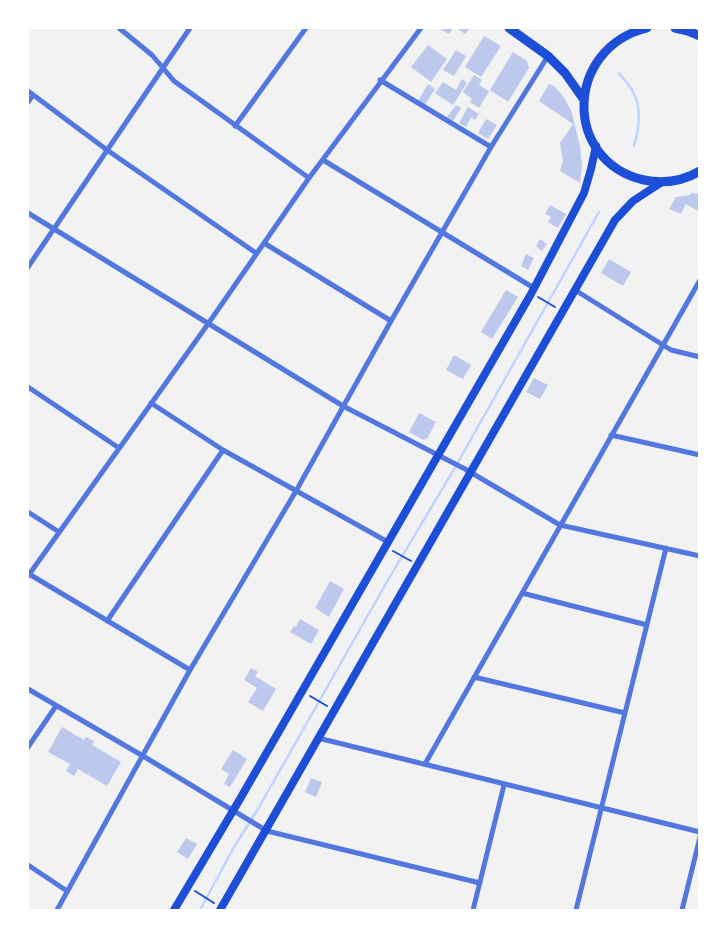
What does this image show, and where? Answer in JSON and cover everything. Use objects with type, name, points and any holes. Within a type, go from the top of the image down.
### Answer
[{"type":"highway","points":[[509,28],[548,56],[564,73],[584,100]]},
{"type":"highway","points":[[646,28],[624,36],[605,50],[595,63],[588,77],[584,100],[586,124],[596,146],[611,164],[624,172],[646,180],[662,182],[680,179],[699,172]]},
{"type":"highway","points":[[675,28],[700,36]]},
{"type":"main road","points":[[174,910],[388,542],[442,457],[584,192],[592,169],[596,146]]},
{"type":"main road","points":[[220,910],[263,828],[318,738],[330,708],[616,220],[633,201],[662,182]]},
{"type":"street","points":[[119,28],[152,55],[174,81],[309,178]]},
{"type":"street","points":[[28,266],[190,28]]},
{"type":"street","points":[[235,126],[306,28]]},
{"type":"street","points":[[190,670],[28,575],[208,324],[309,178],[420,28]]},
{"type":"street","points":[[56,910],[190,670],[296,490],[442,232],[491,147],[548,56]]},
{"type":"street","points":[[380,80],[491,147]]},
{"type":"street","points":[[28,91],[107,150],[256,253]]},
{"type":"street","points":[[28,102],[33,95]]},
{"type":"street","points":[[323,160],[534,288]]},
{"type":"street","points":[[28,213],[343,406],[468,470],[560,525],[700,556]]},
{"type":"street","points":[[264,244],[391,321]]},
{"type":"street","points":[[425,764],[663,344],[697,289],[700,280]]},
{"type":"street","points":[[575,290],[671,350],[700,357]]},
{"type":"street","points":[[28,387],[119,448]]},
{"type":"street","points":[[151,404],[223,450],[388,542]]},
{"type":"street","points":[[611,435],[700,455]]},
{"type":"street","points":[[107,621],[223,450]]},
{"type":"street","points":[[28,512],[59,532]]},
{"type":"street","points":[[576,910],[666,548]]},
{"type":"street","points":[[522,593],[647,625]]},
{"type":"street","points":[[474,677],[625,713]]},
{"type":"street","points":[[28,689],[263,828],[480,883]]},
{"type":"street","points":[[28,747],[56,706]]},
{"type":"street","points":[[318,738],[700,832]]},
{"type":"street","points":[[473,910],[504,785]]},
{"type":"street","points":[[682,910],[700,837]]},
{"type":"street","points":[[28,865],[67,891]]},
{"type":"path","points":[[540,298],[555,307]]},
{"type":"path","points":[[401,555],[413,562]]},
{"type":"path","points":[[317,700],[330,708]]},
{"type":"path","points":[[200,895],[212,902]]},
{"type":"building","points":[[438,28],[453,28],[449,34]]},
{"type":"building","points":[[456,28],[470,28],[465,34]]},
{"type":"building","points":[[484,36],[501,46],[481,77],[465,67]]},
{"type":"building","points":[[428,45],[447,59],[431,82],[411,67]]},
{"type":"building","points":[[456,50],[466,56],[454,76],[443,70]]},
{"type":"building","points":[[513,52],[527,61],[529,68],[508,102],[490,90]]},
{"type":"building","points":[[474,75],[482,80],[479,85],[489,91],[479,108],[470,102],[472,99],[463,92]]},
{"type":"building","points":[[462,79],[467,83],[453,105],[435,93],[443,82],[456,90]]},
{"type":"building","points":[[428,84],[435,89],[425,105],[418,101]]},
{"type":"building","points":[[549,84],[554,86],[563,96],[571,110],[580,146],[582,166],[580,183],[560,171],[563,161],[560,143],[573,124],[539,101]]},
{"type":"building","points":[[456,105],[461,108],[453,121],[447,117]]},
{"type":"building","points":[[468,107],[479,114],[475,120],[471,117],[466,127],[459,123]]},
{"type":"building","points":[[486,119],[497,125],[488,139],[478,133]]},
{"type":"building","points":[[691,193],[700,194],[700,212],[686,204],[681,214],[669,209],[676,197],[690,195]]},
{"type":"building","points":[[550,205],[566,214],[558,228],[548,222],[551,217],[545,214]]},
{"type":"building","points":[[540,239],[547,244],[542,251],[536,246]]},
{"type":"building","points":[[526,254],[534,258],[528,270],[521,266]]},
{"type":"building","points":[[609,259],[631,272],[623,286],[601,273]]},
{"type":"building","points":[[506,290],[518,297],[492,339],[481,332]]},
{"type":"building","points":[[454,355],[471,365],[463,379],[446,370]]},
{"type":"building","points":[[534,378],[548,385],[540,399],[526,392]]},
{"type":"building","points":[[419,413],[436,422],[427,439],[423,440],[409,432]]},
{"type":"building","points":[[330,581],[344,589],[329,617],[315,608]]},
{"type":"building","points":[[300,619],[319,630],[311,644],[290,632],[294,626],[296,627]]},
{"type":"building","points":[[251,668],[258,672],[255,676],[276,689],[263,711],[248,702],[257,688],[244,680]]},
{"type":"building","points":[[62,727],[84,740],[86,737],[94,741],[92,745],[121,762],[107,786],[78,769],[74,776],[66,771],[70,764],[48,752]]},
{"type":"building","points":[[233,750],[247,759],[230,787],[224,784],[229,774],[221,769]]},
{"type":"building","points":[[311,778],[322,782],[316,797],[305,792]]},
{"type":"building","points":[[186,838],[197,844],[188,859],[177,852]]},
{"type":"waterway","points":[[619,73],[632,89],[638,105],[638,126],[634,146]]},
{"type":"waterway","points":[[200,910],[234,847],[258,809],[388,580],[453,471],[599,212]]}]
